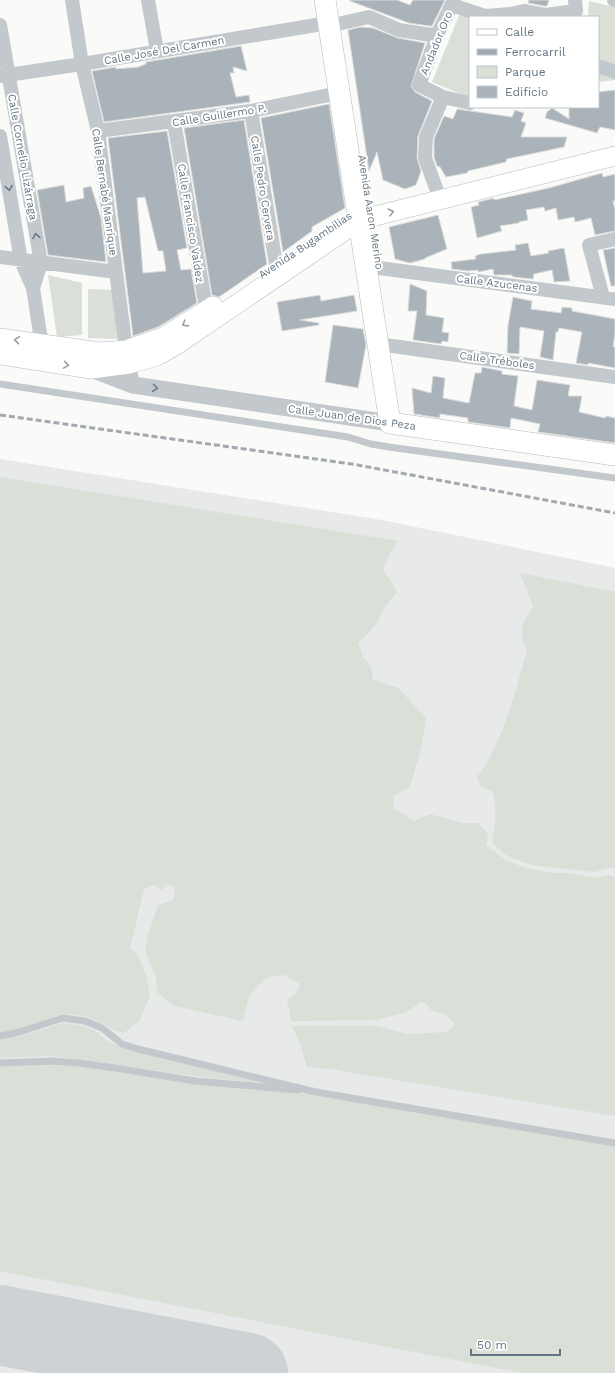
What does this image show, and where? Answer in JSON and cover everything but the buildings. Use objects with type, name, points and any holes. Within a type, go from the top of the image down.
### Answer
[{"type":"main road","name":"Avenida Aaron Merino","points":[[325,0],[335,23],[397,424]]},
{"type":"main road","name":"Avenida Aaron Merino","points":[[338,0],[335,23],[339,94],[364,213],[379,268],[384,345]]},
{"type":"main road","name":"Avenida Bugambilias","points":[[207,317],[276,264],[364,213],[436,188],[615,144]]},
{"type":"main road","name":"Avenida Bugambilias","points":[[127,357],[163,337],[207,317],[364,213],[615,156]]},
{"type":"main road","name":"Calle Juan de Dios Peza","points":[[0,338],[91,369],[127,357]]},
{"type":"main road","name":"Calle Juan de Dios Peza","points":[[0,355],[99,352],[127,357]]},
{"type":"main road","name":"Calle Juan de Dios Peza","points":[[397,424],[615,454]]},
{"type":"street","name":"Calle Bernabé Manrique","points":[[72,0],[82,64],[98,132],[127,357],[133,385]]},
{"type":"street","points":[[148,0],[157,51]]},
{"type":"street","points":[[453,2],[485,16],[510,15],[524,11],[545,15],[576,6]]},
{"type":"street","name":"Andador Oro","points":[[442,97],[419,85],[438,33],[453,2]]},
{"type":"street","name":"Calle José Del Carmen","points":[[4,75],[82,64],[369,17],[400,30],[431,35],[438,33]]},
{"type":"street","name":"Calle Cornelio Lizárraga","points":[[0,25],[4,75],[41,263],[33,288]]},
{"type":"street","points":[[599,66],[615,72]]},
{"type":"street","name":"Calle Guillermo P.","points":[[98,132],[251,111],[339,94]]},
{"type":"street","points":[[436,188],[425,158],[426,137],[442,97],[469,103]]},
{"type":"street","name":"Calle Pedro Cervera","points":[[251,111],[276,264]]},
{"type":"street","name":"Calle Francisco Valdez","points":[[174,122],[207,317]]},
{"type":"street","name":"Calle Cornelio Lizárraga","points":[[0,136],[21,261],[33,288],[43,353]]},
{"type":"street","points":[[609,298],[589,244],[615,239]]},
{"type":"street","points":[[0,257],[21,261],[116,272]]},
{"type":"street","name":"Calle Azucenas","points":[[379,268],[609,298]]},
{"type":"street","name":"Calle Tréboles","points":[[384,345],[615,377]]},
{"type":"street","name":"Calle Juan de Dios Peza","points":[[91,369],[133,385],[397,424]]},
{"type":"lane","points":[[0,384],[342,436],[389,448],[615,478]]},
{"type":"lane","points":[[0,1036],[16,1033],[63,1018],[85,1021],[102,1028],[122,1044],[138,1049],[316,1092],[615,1143]]},
{"type":"lane","points":[[0,1063],[53,1061],[79,1063],[195,1081],[316,1092]]},
{"type":"shaded area","points":[[0,459],[382,520],[615,568],[615,1373],[0,1373]]},
{"type":"green space","points":[[589,1],[615,7],[615,80],[599,82],[599,16],[588,16]]},
{"type":"green space","points":[[460,13],[469,17],[469,98],[432,82]]},
{"type":"green space","points":[[48,275],[82,283],[82,335],[57,337]]},
{"type":"green space","points":[[88,289],[116,290],[117,339],[88,338]]},
{"type":"green space","points":[[0,477],[398,541],[389,555],[383,569],[397,592],[386,605],[379,620],[368,634],[358,642],[363,657],[371,667],[373,680],[398,688],[426,718],[422,745],[410,787],[393,796],[394,808],[414,821],[430,814],[462,823],[478,823],[488,834],[486,845],[507,861],[529,869],[554,873],[569,873],[595,878],[609,875],[615,877],[615,1116],[338,1070],[307,1067],[300,1043],[292,1026],[378,1026],[407,1034],[446,1032],[455,1025],[447,1015],[431,1010],[426,1003],[420,1002],[407,1012],[377,1020],[291,1021],[287,1000],[296,994],[300,984],[285,975],[265,979],[249,996],[243,1021],[174,1006],[158,993],[155,974],[145,951],[148,935],[158,905],[173,900],[175,888],[166,884],[162,890],[153,885],[144,889],[130,949],[138,955],[146,975],[150,996],[139,1021],[124,1033],[113,1030],[104,1024],[85,1016],[62,1014],[15,1030],[0,1033]]},
{"type":"green space","points":[[520,573],[615,592],[615,869],[609,868],[594,872],[531,865],[509,857],[492,843],[495,817],[494,797],[492,791],[480,786],[477,777],[494,750],[501,734],[527,651],[522,638],[522,628],[523,623],[533,606]]},
{"type":"green space","points":[[63,1023],[84,1026],[99,1033],[107,1041],[121,1047],[276,1085],[193,1076],[71,1058],[49,1056],[0,1058],[0,1040],[17,1037]]},
{"type":"green space","points":[[49,1062],[192,1083],[326,1095],[615,1144],[615,1373],[522,1373],[0,1271],[0,1065]]},
{"type":"runway","points":[[0,1325],[248,1373]]},
{"type":"railway","points":[[0,415],[352,464],[615,513]]}]
